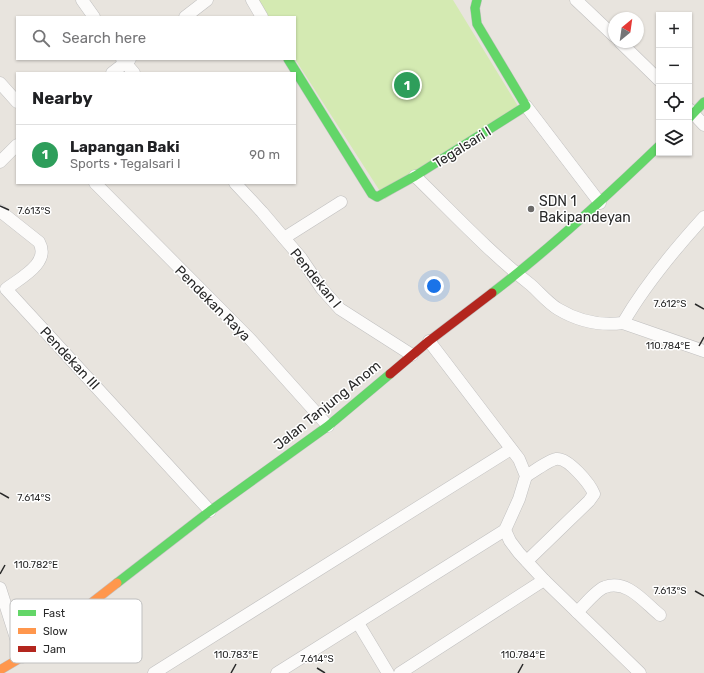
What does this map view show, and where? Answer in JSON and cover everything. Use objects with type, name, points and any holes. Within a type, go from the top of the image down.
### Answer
[{"type":"main road","points":[[477,0],[475,8],[477,24],[526,106]]},
{"type":"main road","points":[[289,60],[374,196],[377,196],[415,176]]},
{"type":"main road","points":[[692,112],[704,102]]},
{"type":"main road","name":"Tegalsari I","points":[[415,176],[526,106]]},
{"type":"main road","name":"Jalan Tanjung Anom","points":[[97,599],[210,511],[328,426],[429,341],[517,274],[600,203],[656,149]]},
{"type":"main road","name":"Jalan Tanjung Anom","points":[[0,670],[12,663]]},
{"type":"street","points":[[82,0],[93,16]]},
{"type":"street","points":[[186,16],[207,0]]},
{"type":"street","points":[[252,0],[261,16]]},
{"type":"street","points":[[576,0],[608,30]]},
{"type":"street","points":[[626,48],[656,77]]},
{"type":"street","points":[[113,72],[126,60],[133,72]]},
{"type":"street","points":[[0,82],[16,101]]},
{"type":"street","points":[[526,106],[600,203]]},
{"type":"street","points":[[692,116],[704,125]]},
{"type":"street","points":[[0,162],[16,146]]},
{"type":"street","name":"Tegalsari I","points":[[415,176],[501,260],[552,305],[583,320],[608,325],[623,323]]},
{"type":"street","name":"Pendekan Raya","points":[[96,184],[249,338],[328,426]]},
{"type":"street","name":"Pendekan I","points":[[236,184],[301,258],[322,289],[340,309],[412,356]]},
{"type":"street","points":[[284,238],[341,202]]},
{"type":"street","name":"Pendekan III","points":[[0,211],[39,242],[42,247],[42,255],[36,266],[3,291],[210,511]]},
{"type":"street","points":[[704,216],[671,254],[636,300],[623,323],[704,351]]},
{"type":"street","points":[[429,341],[519,459],[526,476]]},
{"type":"street","points":[[154,673],[511,449]]},
{"type":"street","points":[[277,673],[505,530],[526,476],[551,461],[563,459],[574,467],[594,492],[593,496],[527,561]]},
{"type":"street","points":[[505,530],[510,541],[544,580],[640,673]]},
{"type":"street","points":[[400,673],[544,580]]},
{"type":"street","points":[[577,612],[605,587],[621,585],[628,588],[660,615]]},
{"type":"street","points":[[0,588],[10,619]]},
{"type":"street","points":[[358,623],[388,673]]},
{"type":"green space","points":[[253,0],[453,0],[521,111],[385,199],[296,60],[296,16],[263,16]]},
{"type":"traffic: fast","points":[[289,60],[372,194],[377,197],[415,176],[526,106],[477,24],[475,8],[477,0]]},
{"type":"traffic: fast","points":[[692,115],[704,102]]},
{"type":"traffic: fast","points":[[492,293],[577,222],[656,149]]},
{"type":"traffic: fast","points":[[117,583],[210,511],[328,426],[390,374]]},
{"type":"traffic: slow","points":[[96,599],[117,583]]},
{"type":"traffic: slow","points":[[0,670],[12,663]]},
{"type":"traffic: jam","points":[[390,374],[429,341],[492,293]]},
{"type":"place","name":"Lapangan Baki","points":[[407,85]]},
{"type":"place","name":"SDN 1 Bakipandeyan","points":[[531,209]]}]
